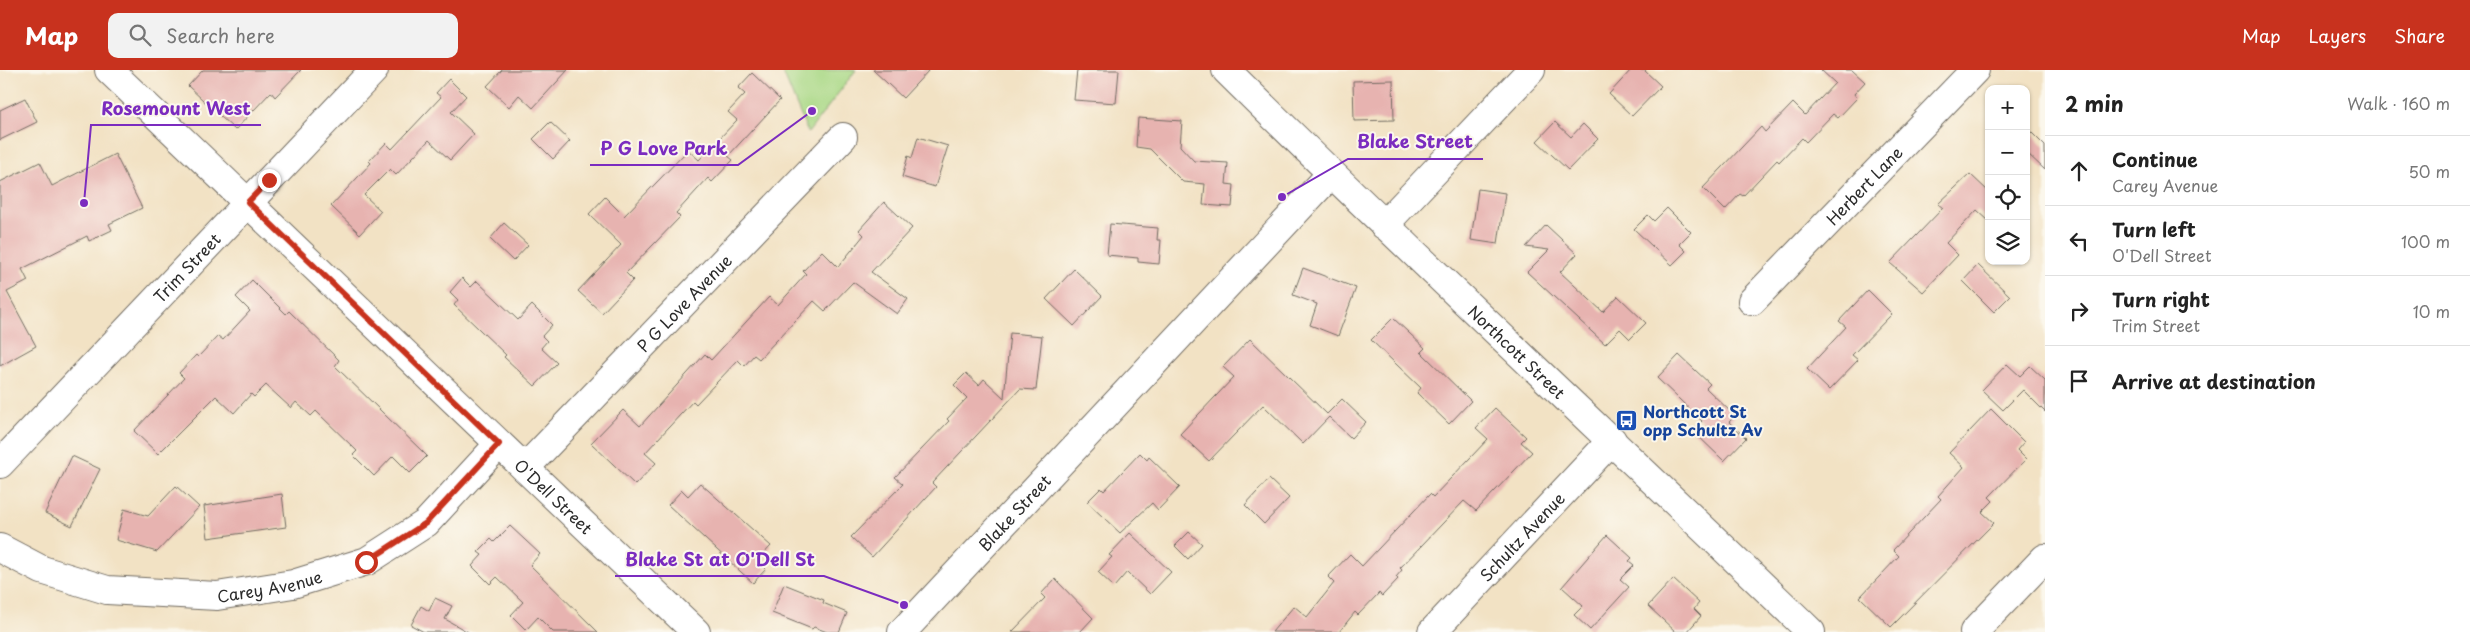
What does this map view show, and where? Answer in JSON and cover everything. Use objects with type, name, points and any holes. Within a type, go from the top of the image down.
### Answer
[{"type":"street","name":"O'Dell Street","points":[[109,70],[696,632]]},
{"type":"street","name":"Trim Street","points":[[0,464],[374,70]]},
{"type":"street","name":"Northcott Street","points":[[1226,70],[1331,174],[1612,440],[1811,632]]},
{"type":"street","points":[[1384,224],[1532,70]]},
{"type":"street","name":"Herbert Lane","points":[[1752,301],[1975,70]]},
{"type":"street","name":"P G Love Avenue","points":[[525,468],[843,137]]},
{"type":"street","name":"Blake Street","points":[[902,632],[1331,174]]},
{"type":"street","name":"Schultz Avenue","points":[[1432,632],[1612,440]]},
{"type":"street","name":"Carey Avenue","points":[[0,548],[42,570],[107,590],[217,596],[293,584],[366,562],[426,523],[499,444]]},
{"type":"street","points":[[1974,632],[2045,558]]},
{"type":"green space","points":[[782,70],[856,70],[808,133]]},
{"type":"building","points":[[203,70],[301,70],[275,97],[271,92],[235,130],[188,86]]},
{"type":"building","points":[[502,70],[568,70],[533,108],[519,95],[509,107],[487,86]]},
{"type":"building","points":[[873,70],[929,70],[903,98]]},
{"type":"building","points":[[1077,70],[1119,70],[1116,103],[1074,100]]},
{"type":"building","points":[[1631,70],[1644,70],[1661,86],[1632,116],[1609,94]]},
{"type":"building","points":[[1821,70],[1852,70],[1865,82],[1854,94],[1857,98],[1838,118],[1833,114],[1806,142],[1802,138],[1779,162],[1777,160],[1743,196],[1740,194],[1725,210],[1703,188],[1761,127],[1765,132],[1793,103],[1805,115],[1835,83]]},
{"type":"building","points":[[752,73],[780,100],[728,156],[733,160],[712,182],[708,178],[676,213],[680,217],[626,273],[633,280],[602,313],[578,291],[621,245],[589,214],[605,197],[624,216],[688,150],[699,160],[737,120],[728,112],[745,94],[738,88]]},
{"type":"building","points":[[449,79],[466,96],[451,112],[474,134],[450,160],[429,140],[396,175],[390,169],[364,195],[381,211],[360,234],[331,206],[371,163],[369,161],[386,143],[392,149],[441,97],[436,93]]},
{"type":"building","points":[[1393,80],[1394,120],[1354,121],[1353,81]]},
{"type":"building","points":[[25,98],[37,122],[0,140],[0,110]]},
{"type":"building","points":[[1138,118],[1182,121],[1180,146],[1194,161],[1228,163],[1226,184],[1234,185],[1232,207],[1203,205],[1205,184],[1183,182],[1150,149],[1136,147]]},
{"type":"building","points":[[550,122],[570,141],[553,159],[533,139]]},
{"type":"building","points":[[1555,122],[1571,137],[1583,124],[1598,139],[1568,170],[1537,141]]},
{"type":"building","points":[[2030,131],[2045,146],[2045,170],[2030,156]]},
{"type":"building","points":[[918,137],[948,146],[935,187],[902,177],[908,156],[912,158]]},
{"type":"building","points":[[115,154],[142,208],[109,224],[112,230],[89,241],[87,236],[22,269],[28,281],[7,292],[36,346],[0,366],[0,182],[40,162],[52,186]]},
{"type":"building","points":[[1970,174],[1985,188],[1985,217],[1977,210],[1946,243],[1958,255],[1923,292],[1890,263],[1943,208],[1938,204]]},
{"type":"building","points":[[1478,189],[1505,193],[1498,244],[1471,240]]},
{"type":"building","points":[[884,202],[912,228],[871,272],[908,299],[897,314],[853,282],[825,311],[814,301],[759,359],[754,355],[744,366],[738,360],[696,404],[693,401],[645,453],[656,463],[635,485],[591,443],[623,410],[640,426],[705,354],[711,360],[769,297],[778,305],[806,274],[803,271],[822,251],[838,267],[864,235],[859,230]]},
{"type":"building","points":[[1667,208],[1691,232],[1679,244],[1686,251],[1672,265],[1634,229],[1648,215],[1654,221]]},
{"type":"building","points":[[504,223],[528,245],[513,261],[490,239]]},
{"type":"building","points":[[1110,224],[1158,228],[1157,240],[1161,240],[1159,264],[1138,262],[1138,258],[1107,255]]},
{"type":"building","points":[[1546,225],[1577,254],[1560,272],[1603,312],[1618,296],[1646,323],[1630,339],[1620,329],[1605,344],[1527,272],[1549,250],[1526,247]]},
{"type":"building","points":[[1978,265],[2010,296],[1994,312],[1963,281]]},
{"type":"building","points":[[1303,268],[1356,288],[1338,336],[1310,325],[1317,304],[1293,295]]},
{"type":"building","points":[[1074,269],[1102,296],[1074,326],[1046,299]]},
{"type":"building","points":[[462,278],[471,287],[477,281],[518,320],[532,305],[552,325],[542,336],[547,341],[541,348],[557,363],[535,386],[454,305],[458,300],[450,292]]},
{"type":"building","points":[[252,280],[286,314],[289,311],[339,360],[335,366],[427,456],[410,473],[393,456],[374,476],[353,455],[357,451],[316,411],[311,416],[296,402],[291,408],[266,385],[254,397],[251,394],[234,413],[216,396],[158,454],[134,431],[184,378],[179,373],[196,355],[198,357],[218,336],[223,340],[250,311],[236,297]]},
{"type":"building","points":[[1868,290],[1892,314],[1852,355],[1858,360],[1829,390],[1807,369],[1846,327],[1839,321]]},
{"type":"building","points":[[1393,318],[1425,348],[1421,352],[1471,401],[1449,424],[1417,393],[1421,388],[1371,340]]},
{"type":"building","points":[[1010,333],[1042,336],[1036,390],[1020,389],[932,483],[936,487],[872,557],[851,537],[903,484],[895,477],[949,421],[947,419],[967,398],[954,385],[966,373],[979,385],[984,379],[1004,398]]},
{"type":"building","points":[[1250,339],[1327,414],[1342,399],[1366,422],[1351,438],[1329,417],[1303,444],[1263,405],[1209,461],[1180,434],[1234,377],[1223,367]]},
{"type":"building","points":[[1679,355],[1710,384],[1706,388],[1735,416],[1729,422],[1746,438],[1724,461],[1693,431],[1702,421],[1657,378]]},
{"type":"building","points":[[2007,364],[2020,376],[2030,366],[2045,380],[2045,412],[2023,390],[2003,410],[1982,390]]},
{"type":"building","points":[[1495,408],[1526,437],[1521,442],[1532,452],[1476,511],[1464,501],[1400,568],[1402,570],[1396,577],[1398,579],[1382,596],[1379,593],[1358,615],[1355,612],[1339,632],[1272,632],[1294,606],[1307,617],[1334,583],[1328,577],[1350,554],[1362,566],[1430,494],[1433,497],[1488,439],[1476,428]]},
{"type":"building","points":[[1991,409],[2024,442],[2017,450],[2026,459],[1989,497],[1993,501],[1982,512],[1994,523],[1891,627],[1860,597],[1899,556],[1893,550],[1941,499],[1938,496],[1964,467],[1949,453]]},
{"type":"building","points":[[1140,453],[1147,460],[1149,457],[1180,487],[1158,510],[1152,503],[1120,533],[1087,502],[1101,488],[1104,491]]},
{"type":"building","points":[[72,456],[100,469],[72,526],[45,513]]},
{"type":"building","points":[[1269,479],[1289,498],[1264,524],[1245,505]]},
{"type":"building","points":[[700,483],[771,546],[757,561],[766,569],[753,583],[668,505],[682,490],[688,496]]},
{"type":"building","points":[[176,486],[199,507],[157,552],[116,540],[124,509],[148,516]]},
{"type":"building","points":[[282,494],[286,527],[208,538],[204,506]]},
{"type":"building","points":[[510,526],[540,554],[530,565],[598,632],[553,632],[538,617],[526,630],[511,615],[523,602],[497,577],[490,584],[472,566],[482,555],[478,552],[491,539],[494,542]]},
{"type":"building","points":[[1189,532],[1202,544],[1188,559],[1175,546]]},
{"type":"building","points":[[1130,533],[1171,572],[1150,594],[1127,572],[1114,587],[1098,572],[1112,557],[1109,555]]},
{"type":"building","points":[[1607,535],[1632,558],[1629,561],[1634,565],[1620,579],[1629,587],[1590,630],[1574,615],[1583,606],[1562,587]]},
{"type":"building","points":[[1055,579],[1093,618],[1080,632],[1012,632],[1045,598],[1041,594]]},
{"type":"building","points":[[1673,579],[1699,603],[1694,609],[1701,616],[1687,632],[1676,632],[1648,606]]},
{"type":"building","points":[[784,584],[824,600],[823,603],[847,613],[839,632],[827,632],[814,627],[812,629],[772,613]]},
{"type":"building","points":[[435,598],[452,606],[445,619],[468,632],[424,632],[411,625],[421,606],[429,611]]},
{"type":"place","name":"P G Love Park","points":[[812,111]]},
{"type":"place","name":"Blake Street","points":[[1282,197]]},
{"type":"place","name":"Rosemount West","points":[[84,203]]},
{"type":"place","name":"Northcott St opp Schultz Av","points":[[1627,420]]},
{"type":"place","name":"Blake St at O'Dell St","points":[[904,605]]},
{"type":"route","points":[[269,180],[248,202],[499,444],[426,523],[366,562]]}]
